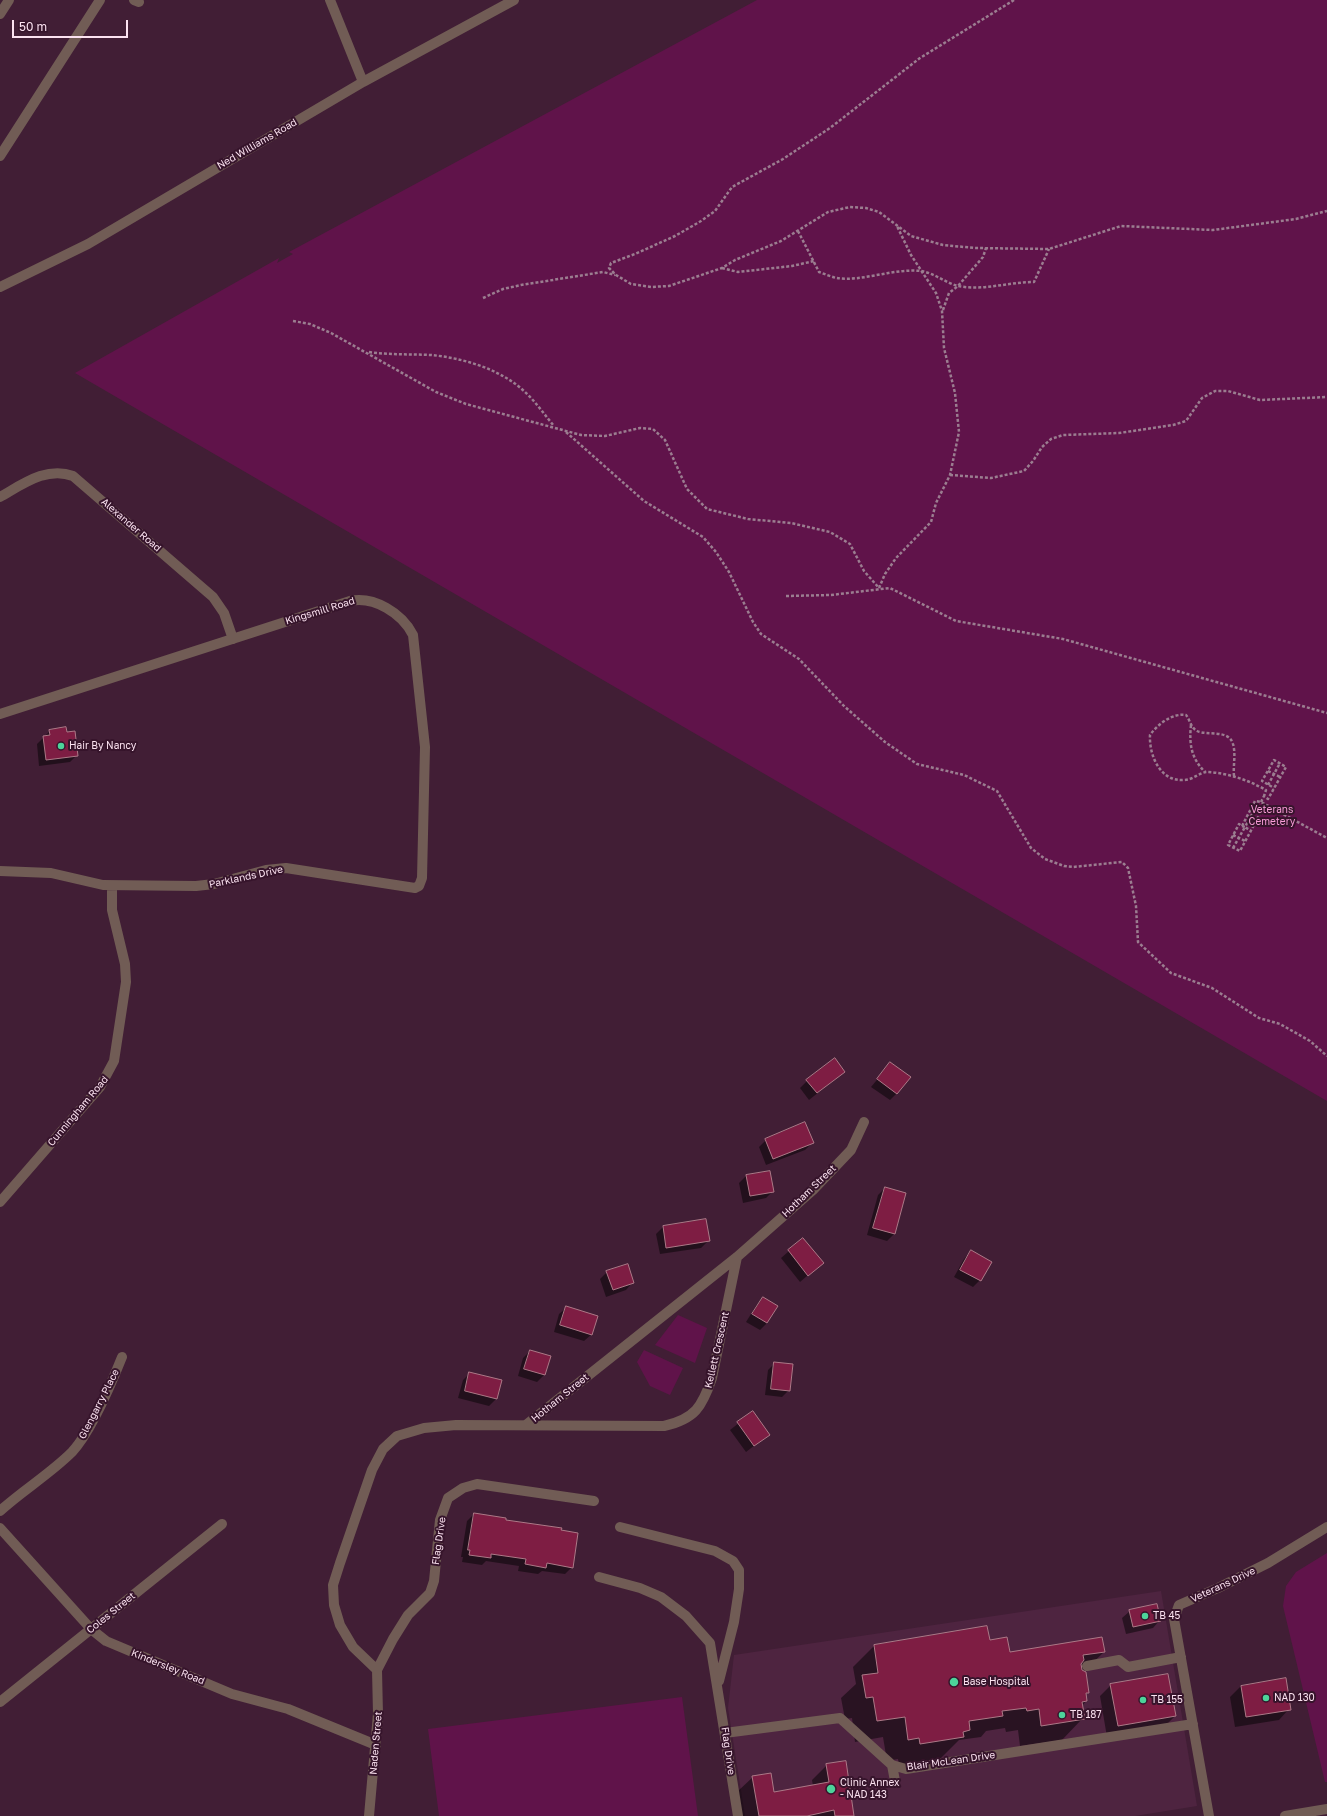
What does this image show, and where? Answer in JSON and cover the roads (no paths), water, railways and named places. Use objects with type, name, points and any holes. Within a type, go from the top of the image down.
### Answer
[{"type":"street","points":[[0,14],[9,0]]},
{"type":"street","points":[[0,156],[100,0]]},
{"type":"street","points":[[330,0],[362,82]]},
{"type":"street","name":"Ned Williams Road","points":[[0,287],[88,244],[362,82],[514,0]]},
{"type":"street","name":"Alexander Road","points":[[0,497],[29,480],[48,473],[65,472],[73,476],[213,597],[224,613],[233,639]]},
{"type":"street","name":"Kingsmill Road","points":[[0,714],[358,599],[374,601],[405,622],[413,635],[424,739],[422,878],[418,886]]},
{"type":"street","name":"Parklands Drive","points":[[0,871],[51,873],[94,884],[112,886],[205,885],[266,870],[286,868],[410,888],[418,886]]},
{"type":"street","name":"Cunningham Road","points":[[0,1202],[100,1086],[114,1061],[126,982],[125,964],[112,910],[112,886]]},
{"type":"street","name":"Hotham Street","points":[[378,1670],[353,1647],[340,1625],[334,1605],[334,1585],[372,1470],[384,1448],[397,1436],[424,1428],[456,1425],[526,1425],[737,1257],[813,1190],[851,1150],[864,1122]]},
{"type":"street","name":"Kellett Crescent","points":[[526,1425],[664,1426],[679,1422],[690,1416],[705,1396],[712,1378],[737,1257]]},
{"type":"street","name":"Glengarry Place","points":[[0,1511],[65,1458],[78,1444],[108,1389],[122,1357]]},
{"type":"street","name":"Flag Drive","points":[[378,1670],[393,1639],[408,1615],[430,1593],[434,1582],[440,1520],[448,1498],[462,1488],[477,1484],[594,1501]]},
{"type":"street","name":"Coles Street","points":[[0,1702],[222,1524]]},
{"type":"street","points":[[620,1527],[715,1551],[733,1561],[739,1570],[739,1589],[734,1622],[718,1685]]},
{"type":"street","name":"Veterans Drive","points":[[1209,1816],[1174,1619],[1179,1605],[1218,1588],[1268,1563],[1327,1527]]},
{"type":"street","name":"Kindersley Road","points":[[0,1528],[91,1629],[114,1645],[224,1690],[288,1709],[376,1745]]},
{"type":"street","name":"Flag Drive","points":[[599,1577],[640,1588],[661,1597],[686,1616],[710,1643],[738,1816]]},
{"type":"street","points":[[1087,1666],[1119,1660],[1128,1667],[1181,1657]]},
{"type":"street","name":"Naden Street","points":[[369,1816],[376,1745],[379,1692],[378,1670]]},
{"type":"street","name":"Blair McLean Drive","points":[[725,1732],[840,1718],[892,1764],[906,1769],[943,1768],[1155,1734],[1193,1724]]},
{"type":"street","points":[[892,1764],[895,1781]]},
{"type":"street","points":[[1292,1815],[1327,1809]]},
{"type":"place","name":"Hair By Nancy","points":[[61,746]]},
{"type":"place","name":"TB 45","points":[[1145,1616]]},
{"type":"place","name":"Base Hospital","points":[[954,1682]]},
{"type":"place","name":"NAD 130","points":[[1266,1698]]},
{"type":"place","name":"TB 155","points":[[1143,1700]]},
{"type":"place","name":"TB 187","points":[[1062,1715]]},
{"type":"place","name":"Clinic Annex - NAD 143","points":[[831,1789]]},
{"type":"park label","name":"Veterans Cemetery","points":[[1272,816]]}]
